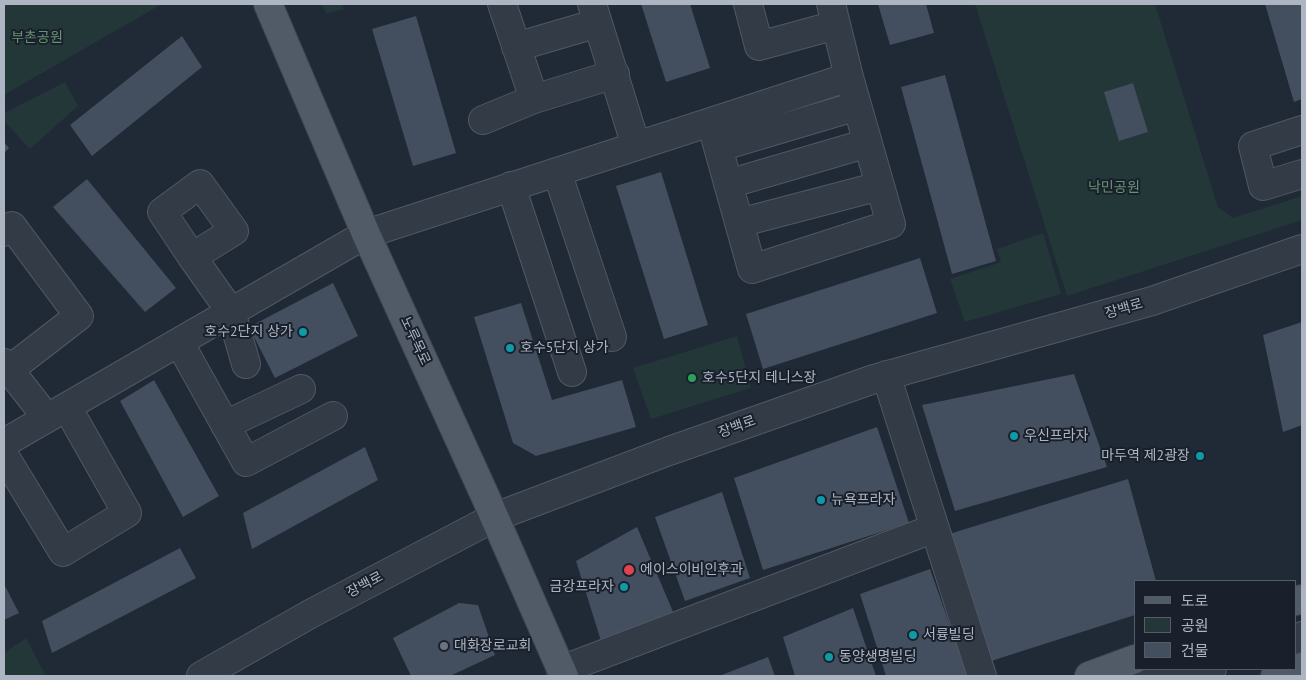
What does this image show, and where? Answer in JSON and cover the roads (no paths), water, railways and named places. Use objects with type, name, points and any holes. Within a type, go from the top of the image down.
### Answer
[{"type":"main road","name":"노루목로","points":[[268,4],[366,234],[495,517],[562,673]]},
{"type":"main road","points":[[1089,676],[1134,659]]},
{"type":"main road","points":[[1276,676],[1292,670]]},
{"type":"street","points":[[502,4],[534,100]]},
{"type":"street","points":[[715,134],[752,268],[891,224],[849,78],[833,14],[759,46],[748,4]]},
{"type":"street","points":[[516,47],[595,13],[636,146]]},
{"type":"street","points":[[483,120],[534,100],[615,74]]},
{"type":"street","points":[[715,134],[849,78]]},
{"type":"street","points":[[4,443],[366,234],[636,146],[715,134],[857,106]]},
{"type":"street","points":[[1302,130],[1253,146],[1263,186],[1302,174]]},
{"type":"street","points":[[728,184],[868,144]]},
{"type":"street","points":[[557,172],[612,337]]},
{"type":"street","points":[[512,186],[572,372]]},
{"type":"street","points":[[739,223],[880,186]]},
{"type":"street","points":[[4,232],[12,226],[79,316],[7,366],[57,412],[127,513],[63,552],[4,455]]},
{"type":"street","name":"장백로","points":[[202,676],[312,612],[495,517],[669,451],[886,375],[1152,301],[1302,249]]},
{"type":"street","points":[[192,257],[231,312],[246,364]]},
{"type":"street","points":[[179,342],[246,462],[333,416]]},
{"type":"street","points":[[886,375],[982,676]]},
{"type":"street","points":[[225,425],[301,389]]},
{"type":"street","points":[[562,673],[935,528]]},
{"type":"street","points":[[1128,676],[1159,670]]},
{"type":"street","points":[[1187,676],[1208,670]]},
{"type":"place","name":"호수2단지 상가","points":[[303,332]]},
{"type":"place","name":"호수5단지 상가","points":[[510,348]]},
{"type":"place","name":"호수5단지 테니스장","points":[[692,378]]},
{"type":"place","name":"우신프라자","points":[[1014,436]]},
{"type":"place","name":"마두역 제2광장","points":[[1200,456]]},
{"type":"place","name":"뉴욕프라자","points":[[821,500]]},
{"type":"place","name":"에이스이비인후과","points":[[629,570]]},
{"type":"place","name":"금강프라자","points":[[624,587]]},
{"type":"place","name":"서륭빌딩","points":[[913,635]]},
{"type":"place","name":"대화장로교회","points":[[444,646]]},
{"type":"place","name":"동양생명빌딩","points":[[829,657]]},
{"type":"park label","name":"부촌공원","points":[[37,38]]},
{"type":"park label","name":"낙민공원","points":[[1114,188]]}]
